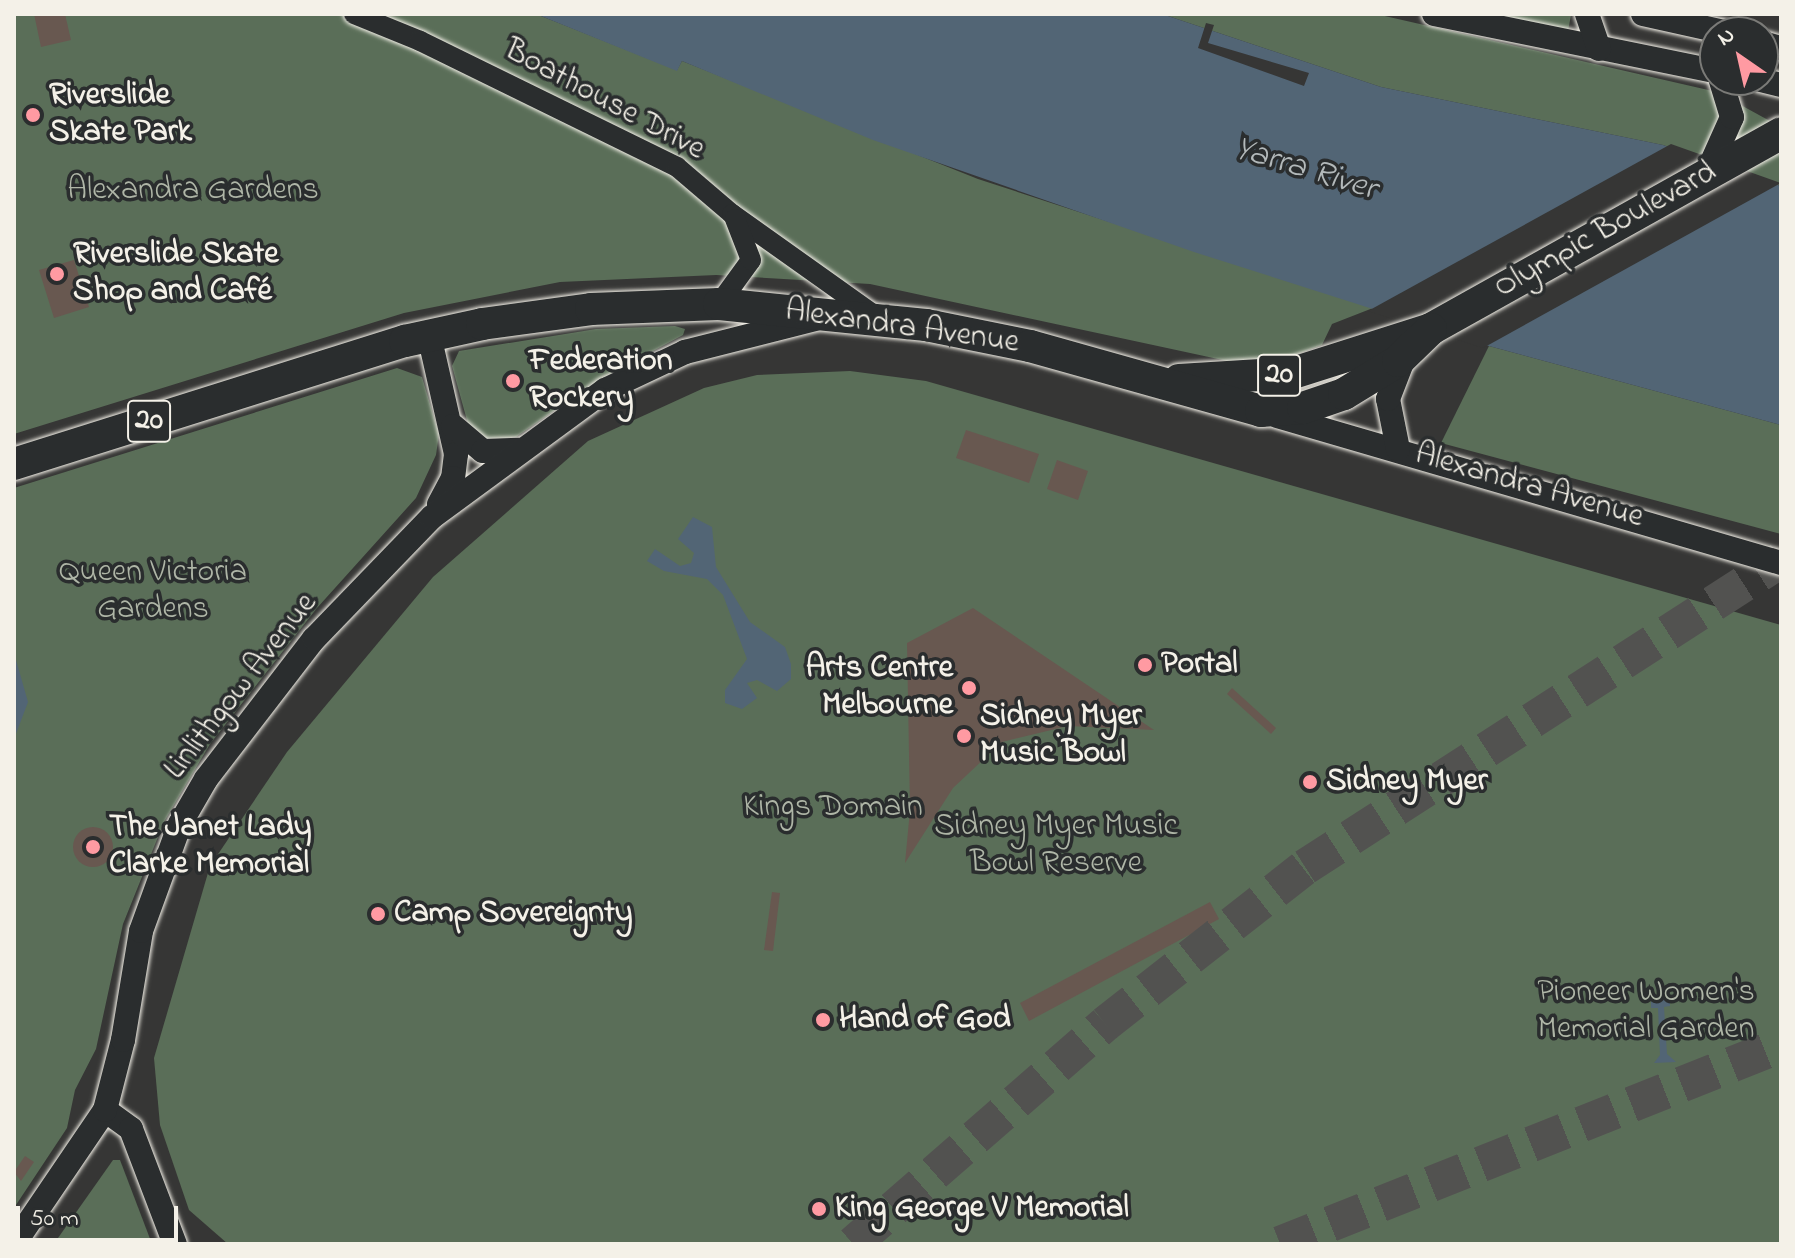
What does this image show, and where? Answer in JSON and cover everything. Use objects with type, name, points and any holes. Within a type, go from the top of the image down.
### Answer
[{"type":"highway","name":"Olympic Boulevard","points":[[1241,408],[1279,411],[1322,403],[1410,343],[1705,176],[1754,140]]},
{"type":"highway","name":"Alexandra Avenue","points":[[14,464],[429,335],[580,310],[719,304],[878,318],[996,338],[1161,381],[1241,408]]},
{"type":"highway","name":"Olympic Boulevard","points":[[1161,381],[1293,373],[1410,343]]},
{"type":"street","name":"Boathouse Drive","points":[[354,14],[446,53],[677,167],[732,214],[878,318]]},
{"type":"street","points":[[1434,14],[1699,68]]},
{"type":"street","points":[[1587,14],[1599,49]]},
{"type":"street","points":[[1643,14],[1699,26]]},
{"type":"street","points":[[1727,96],[1754,140]]},
{"type":"street","name":"Boathouse Drive","points":[[719,304],[751,260],[732,214]]},
{"type":"street","name":"Linlithgow Avenue","points":[[19,1242],[105,1110],[152,891],[192,801],[314,639],[432,517],[605,390],[668,359],[837,314]]},
{"type":"street","name":"Linlithgow Avenue","points":[[429,335],[453,426],[453,478],[432,517]]},
{"type":"street","points":[[1398,449],[1388,399],[1410,343]]},
{"type":"street","name":"Alexandra Avenue","points":[[1241,408],[1398,449],[1781,563]]},
{"type":"street","points":[[453,426],[483,451],[522,449]]},
{"type":"street","points":[[105,1110],[131,1129],[175,1244]]},
{"type":"green space","name":"Alexandra Gardens","points":[[14,14],[536,14],[677,70],[682,61],[978,179],[1373,308],[1332,324],[1322,345],[1287,358],[1232,362],[870,284],[716,275],[560,282],[404,313],[14,434]]},
{"type":"green space","points":[[1162,14],[1376,14],[1699,88],[1699,96],[1724,96],[1781,127],[1781,186],[1663,145],[1381,87]]},
{"type":"green space","points":[[1485,14],[1570,14],[1571,15],[1568,31]]},
{"type":"green space","points":[[675,326],[685,329],[683,335],[599,380],[516,437],[486,440],[468,424],[452,366],[459,351],[596,329]]},
{"type":"green space","points":[[1489,346],[1781,425],[1781,534],[1441,443]]},
{"type":"green space","name":"Queen Victoria Gardens","points":[[397,368],[422,377],[439,434],[436,455],[416,498],[317,608],[210,744],[164,822],[123,924],[96,1049],[75,1090],[67,1128],[14,1208],[14,488]]},
{"type":"green space","name":"Kings Domain","points":[[850,371],[926,381],[1781,625],[1781,1244],[228,1244],[189,1210],[160,1125],[154,1058],[210,866],[287,752],[433,577],[588,441],[704,388],[757,375]]},
{"type":"green space","points":[[113,1160],[120,1160],[152,1244],[59,1244],[58,1238]]},
{"type":"water","name":"Yarra River","points":[[536,14],[1162,14],[1381,87],[1663,145],[1781,186],[1781,425],[1489,346],[1194,252],[873,140],[682,61],[677,71]]},
{"type":"water","points":[[693,517],[712,527],[716,567],[750,622],[785,647],[791,664],[791,679],[777,691],[757,680],[747,683],[757,698],[742,709],[725,703],[725,690],[747,659],[723,595],[707,579],[664,571],[647,561],[655,549],[680,566],[691,563],[694,553],[678,539]]},
{"type":"water","points":[[14,653],[28,702],[14,739]]},
{"type":"water","points":[[1670,997],[1670,1006],[1664,1007],[1667,1054],[1676,1062],[1654,1063],[1660,1055],[1658,1008],[1651,1008],[1651,998]]},
{"type":"pier","points":[[1206,23],[1214,25],[1208,43],[1309,73],[1304,86],[1198,48]]},
{"type":"pier","points":[[1671,144],[1781,183],[1483,348],[1368,311]]},
{"type":"building","points":[[34,14],[65,14],[71,40],[41,47]]},
{"type":"building","points":[[74,260],[89,307],[54,318],[39,270]]},
{"type":"building","points":[[966,430],[1039,454],[1029,483],[956,458]]},
{"type":"building","points":[[1057,460],[1088,471],[1078,500],[1047,489]]},
{"type":"building","name":"Sidney Myer Music Bowl","points":[[973,608],[1154,730],[1068,726],[1002,742],[953,788],[905,863],[910,810],[907,643]]},
{"type":"building","points":[[1232,688],[1276,728],[1271,734],[1227,694]]},
{"type":"building","name":"The Janet Lady Clarke Memorial","points":[[93,827],[107,833],[113,847],[107,861],[93,867],[79,861],[73,847],[79,833]]},
{"type":"building","points":[[772,892],[780,893],[773,951],[764,950]]},
{"type":"building","points":[[1210,902],[1219,919],[1029,1021],[1020,1003]]},
{"type":"building","points":[[25,1156],[34,1162],[21,1181],[14,1172]]},
{"type":"tunnel","points":[[853,1244],[1105,1024],[1305,867],[1781,560]]},
{"type":"tunnel","points":[[1280,1244],[1781,1045]]},
{"type":"place","name":"Riverslide Skate Park","points":[[33,115]]},
{"type":"place","name":"Riverslide Skate Shop and Café","points":[[57,274]]},
{"type":"place","name":"Federation Rockery","points":[[513,381]]},
{"type":"place","name":"Portal","points":[[1145,665]]},
{"type":"place","name":"Arts Centre Melbourne","points":[[969,688]]},
{"type":"place","name":"Sidney Myer Music Bowl","points":[[964,736]]},
{"type":"place","name":"Sidney Myer","points":[[1310,782]]},
{"type":"place","name":"The Janet Lady Clarke Memorial","points":[[93,847]]},
{"type":"place","name":"Camp Sovereignty","points":[[378,914]]},
{"type":"place","name":"Hand of God","points":[[823,1020]]},
{"type":"place","name":"King George V Memorial","points":[[819,1209]]},
{"type":"park label","name":"Sidney Myer Music Bowl Reserve","points":[[1056,846]]},
{"type":"park label","name":"Pioneer Women's Memorial Garden","points":[[1646,1012]]}]
